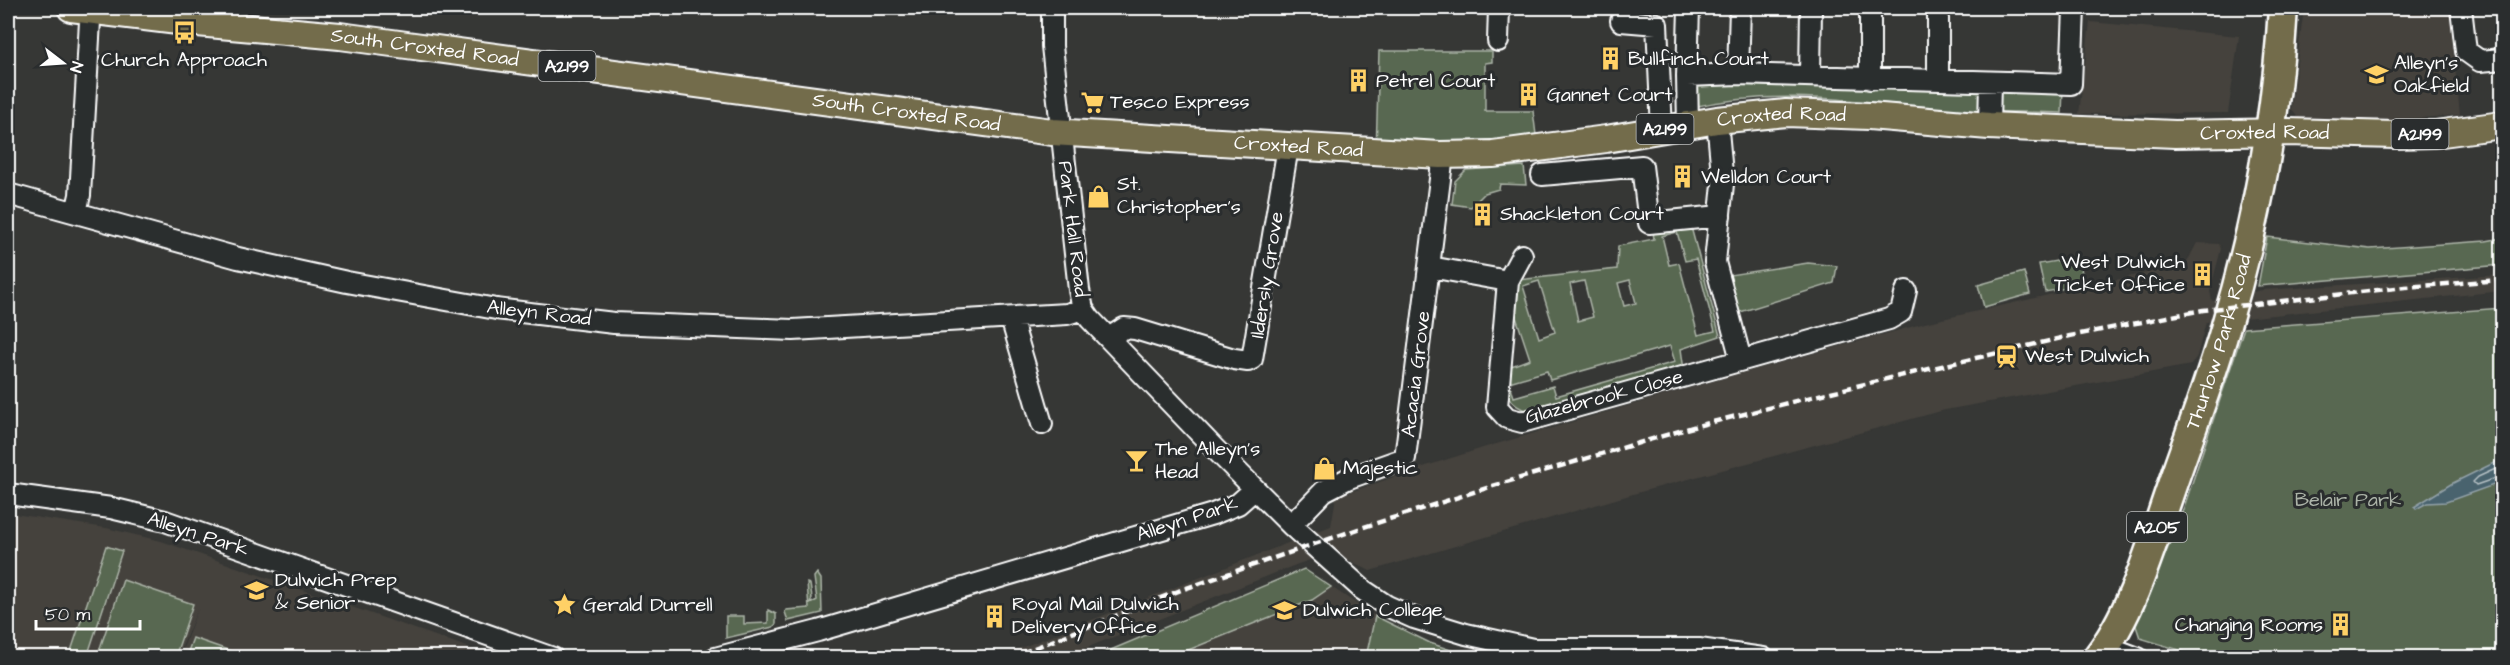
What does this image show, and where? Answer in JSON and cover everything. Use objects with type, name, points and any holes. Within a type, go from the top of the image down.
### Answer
[{"type":"highway","name":"Thurlow Park Road","points":[[2101,652],[2136,584],[2220,346],[2249,239],[2270,133],[2283,8]]},
{"type":"main road","name":"South Croxted Road","points":[[82,9],[186,22],[340,36],[1061,133]]},
{"type":"main road","name":"Croxted Road","points":[[1061,133],[1443,155],[1493,154],[1767,114],[1811,113],[1989,126],[2175,134],[2270,133],[2354,136],[2429,134],[2502,125]]},
{"type":"street","name":"Park Hall Road","points":[[1052,8],[1052,46],[1083,309],[1108,338],[1256,489]]},
{"type":"street","points":[[1498,8],[1498,41]]},
{"type":"street","points":[[1688,125],[1689,8]]},
{"type":"street","points":[[1738,74],[1740,8]]},
{"type":"street","points":[[1810,76],[1811,8]]},
{"type":"street","points":[[1870,8],[1870,79]]},
{"type":"street","points":[[1938,8],[1938,80]]},
{"type":"street","points":[[1687,76],[1738,74],[2071,84],[2074,8]]},
{"type":"street","points":[[2461,8],[2466,51],[2480,61],[2502,58]]},
{"type":"street","points":[[76,212],[80,195],[90,21],[82,9]]},
{"type":"street","points":[[1621,21],[1657,24],[1662,130]]},
{"type":"street","points":[[1989,126],[1990,82]]},
{"type":"street","points":[[1717,120],[1723,184],[1715,262],[1741,360]]},
{"type":"street","name":"Ildersly Grove","points":[[1108,338],[1124,328],[1135,329],[1234,359],[1248,361],[1252,359],[1288,147]]},
{"type":"street","name":"Acacia Grove","points":[[1291,525],[1324,491],[1349,478],[1405,458],[1443,155]]},
{"type":"street","points":[[1542,175],[1642,166],[1649,223],[1720,216]]},
{"type":"street","name":"Alleyn Road","points":[[8,194],[238,258],[347,282],[496,309],[606,322],[794,330],[1068,314],[1083,309]]},
{"type":"street","points":[[1430,267],[1508,281],[1522,255]]},
{"type":"street","name":"Glazebrook Close","points":[[1508,281],[1497,407],[1507,418],[1522,422],[1889,319],[1901,312],[1906,291]]},
{"type":"street","points":[[1011,318],[1041,424]]},
{"type":"street","name":"Alleyn Park","points":[[715,657],[818,631],[1213,514],[1238,504],[1256,489],[1291,525],[1363,590],[1387,606],[1414,618],[1466,634],[1533,649],[1699,649],[1763,657]]},
{"type":"street","name":"Alleyn Park","points":[[8,494],[111,508],[165,522],[550,657]]},
{"type":"street","points":[[2101,652],[2138,657]]},
{"type":"shaded area","name":"Alleyn's Oakfield","points":[[2304,8],[2449,8],[2460,115],[2391,120],[2300,120],[2291,109]]},
{"type":"shaded area","points":[[2090,22],[2239,36],[2228,113],[2079,114]]},
{"type":"shaded area","points":[[2197,243],[2219,244],[2221,249],[2210,291],[2212,301],[2262,290],[2502,275],[2502,291],[2206,322],[2197,356],[2191,365],[1945,410],[1633,494],[1370,571],[1334,552],[1298,564],[1063,657],[995,658],[1331,526],[1336,497],[1486,447],[1738,374],[1929,322],[2186,264]]},
{"type":"shaded area","points":[[8,513],[106,528],[161,541],[470,648],[484,657],[180,657],[198,608],[178,657],[8,657]]},
{"type":"shaded area","name":"Dulwich College","points":[[1304,569],[1372,614],[1430,643],[1471,657],[1094,658]]},
{"type":"green space","points":[[1379,51],[1492,51],[1492,62],[1485,63],[1485,111],[1533,111],[1537,143],[1376,152]]},
{"type":"green space","points":[[1738,80],[2063,89],[2062,113],[1975,111],[1798,97],[1728,101],[1693,107],[1695,83]]},
{"type":"green space","points":[[1524,166],[1526,185],[1500,184],[1499,189],[1485,193],[1471,207],[1452,204],[1455,181],[1466,170]]},
{"type":"green space","points":[[1691,227],[1720,336],[1681,349],[1684,370],[1530,412],[1515,405],[1508,396],[1506,368],[1530,359],[1513,308],[1518,280],[1617,269],[1618,246],[1654,239],[1653,232]],"holes":[[[1677,232],[1685,261],[1696,259],[1715,331],[1698,335],[1679,263],[1669,265],[1662,236]],[[1630,280],[1636,303],[1624,306],[1618,283]],[[1539,281],[1555,332],[1539,338],[1523,286]],[[1584,281],[1593,317],[1578,321],[1570,284]],[[1670,346],[1675,362],[1556,396],[1553,386],[1514,397],[1509,382],[1547,371],[1550,380]]]},
{"type":"green space","points":[[2267,237],[2370,249],[2502,238],[2502,265],[2258,286]]},
{"type":"green space","points":[[2079,257],[2084,285],[2045,292],[2039,264]]},
{"type":"green space","points":[[1808,263],[1837,266],[1834,283],[1737,313],[1729,275]]},
{"type":"green space","points":[[2024,272],[2030,294],[1984,307],[1978,285]]},
{"type":"green space","name":"Belair Park","points":[[2502,308],[2502,657],[2202,657],[2140,638],[2136,626],[2139,614],[2178,525],[2244,328]]},
{"type":"green space","points":[[106,546],[122,551],[87,657],[69,657]]},
{"type":"green space","points":[[1304,569],[1331,587],[1312,600],[1171,657],[1094,657]]},
{"type":"green space","points":[[817,573],[821,579],[822,613],[788,621],[786,610],[809,608],[807,583],[810,584],[812,598],[810,604],[817,600],[814,577]]},
{"type":"green space","points":[[123,580],[193,604],[175,657],[97,657]]},
{"type":"green space","points":[[768,610],[776,614],[776,624],[773,627],[726,638],[726,616],[744,616],[744,624],[768,623]]},
{"type":"green space","points":[[1375,616],[1430,643],[1471,657],[1366,657]]},
{"type":"green space","points":[[193,638],[245,656],[245,657],[186,657]]},
{"type":"water","points":[[2502,459],[2502,482],[2446,502],[2427,503],[2416,509],[2414,507],[2451,484]]},
{"type":"railway","points":[[1009,658],[1181,590],[1361,528],[1693,427],[1831,392],[2070,336],[2203,310],[2405,287],[2502,280]]},
{"type":"place","name":"Church Approach","points":[[184,33]]},
{"type":"place","name":"Bullfinch Court","points":[[1610,59]]},
{"type":"place","name":"Alleyn's Oakfield","points":[[2376,74]]},
{"type":"place","name":"Petrel Court","points":[[1358,81]]},
{"type":"place","name":"Gannet Court","points":[[1529,95]]},
{"type":"place","name":"Tesco Express","points":[[1092,102]]},
{"type":"place","name":"Welldon Court","points":[[1683,177]]},
{"type":"place","name":"St. Christopher's","points":[[1099,196]]},
{"type":"place","name":"Shackleton Court","points":[[1482,214]]},
{"type":"place","name":"West Dulwich Ticket Office","points":[[2203,274]]},
{"type":"place","name":"West Dulwich","points":[[2007,356]]},
{"type":"place","name":"The Alleyn's Head","points":[[1137,461]]},
{"type":"place","name":"Majestic","points":[[1325,468]]},
{"type":"place","name":"Dulwich Prep & Senior","points":[[257,591]]},
{"type":"place","name":"Gerald Durrell","points":[[565,605]]},
{"type":"place","name":"Dulwich College","points":[[1285,610]]},
{"type":"place","name":"Royal Mail Dulwich Delivery Office","points":[[994,616]]},
{"type":"place","name":"Changing Rooms","points":[[2341,625]]}]
